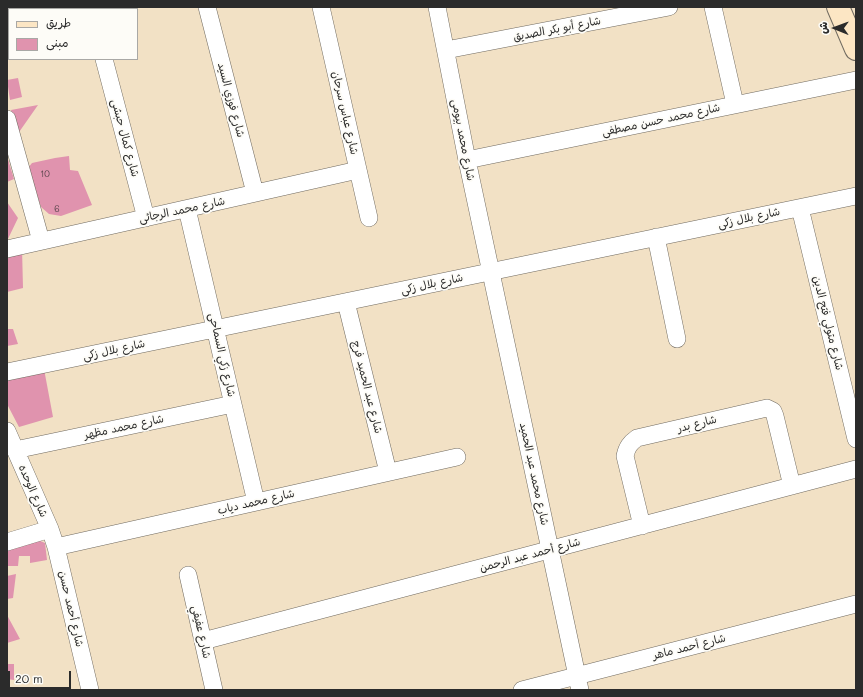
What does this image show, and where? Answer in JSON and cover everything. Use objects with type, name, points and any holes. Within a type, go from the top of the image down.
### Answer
[{"type":"street","name":"شارع فوزي السيد","points":[[207,7],[255,194]]},
{"type":"street","name":"شارع عباس سرحان","points":[[321,7],[369,218]]},
{"type":"street","name":"شارع محمد بيومى","points":[[438,7],[467,160],[491,272]]},
{"type":"street","name":"شارع أبو بكر الصديق","points":[[446,50],[669,7]]},
{"type":"street","points":[[713,7],[735,104]]},
{"type":"street","points":[[838,7],[856,49]]},
{"type":"street","name":"شارع كمال حبشى","points":[[104,60],[146,218]]},
{"type":"street","name":"شارع محمد حسن مصطفى","points":[[467,160],[856,80]]},
{"type":"street","points":[[7,119],[41,241]]},
{"type":"street","name":"شارع محمد الرجائى","points":[[7,249],[358,170]]},
{"type":"street","name":"شارع بلال زكى","points":[[7,372],[856,196]]},
{"type":"street","name":"شارع متولي فتح الدين","points":[[800,208],[856,439]]},
{"type":"street","name":"شارع زكي السماحى","points":[[187,209],[256,502]]},
{"type":"street","points":[[656,237],[677,339]]},
{"type":"street","name":"شارع محمد عبد الحميد","points":[[491,272],[578,683]]},
{"type":"street","name":"شارع عبد الحميد فرج","points":[[346,302],[388,472]]},
{"type":"street","name":"شارع محمد مظهر","points":[[15,450],[233,404]]},
{"type":"street","name":"شارع بدر","points":[[642,526],[625,456],[627,448],[631,442],[637,438],[767,408],[772,411],[774,416],[792,486]]},
{"type":"street","name":"شارع الوحده","points":[[7,431],[50,529]]},
{"type":"street","name":"شارع محمد دياب","points":[[56,547],[457,457]]},
{"type":"street","name":"شارع أحمد عبد الرحمن","points":[[203,641],[856,469]]},
{"type":"street","points":[[7,542],[50,529]]},
{"type":"street","name":"شارع أحمد حسن","points":[[50,529],[56,547],[90,690]]},
{"type":"street","name":"شارع عفيفي","points":[[188,575],[214,690]]},
{"type":"street","name":"شارع أحمد ماهر","points":[[522,690],[578,683],[856,604]]},
{"type":"building","points":[[7,25],[8,25],[8,56]]},
{"type":"building","points":[[18,78],[22,97],[10,100],[7,80]]},
{"type":"building","points":[[38,105],[17,135],[11,110]]},
{"type":"building","points":[[7,156],[14,179],[7,182]]},
{"type":"building","points":[[69,156],[70,170],[78,171],[92,205],[61,216],[49,214],[41,207],[28,168],[32,163]]},
{"type":"building","points":[[7,202],[18,218],[7,241]]},
{"type":"building","points":[[22,248],[23,288],[7,292],[7,251]]},
{"type":"building","points":[[7,329],[13,329],[18,344],[7,346]]},
{"type":"building","points":[[44,369],[53,417],[19,427],[7,404],[7,380]]},
{"type":"building","points":[[31,537],[45,543],[47,560],[30,563],[30,556],[19,556],[18,566],[7,566],[7,544]]},
{"type":"building","points":[[16,574],[13,598],[7,599],[7,576]]},
{"type":"building","points":[[7,615],[20,639],[7,643]]},
{"type":"building","points":[[7,664],[14,664],[14,680],[7,679]]}]
